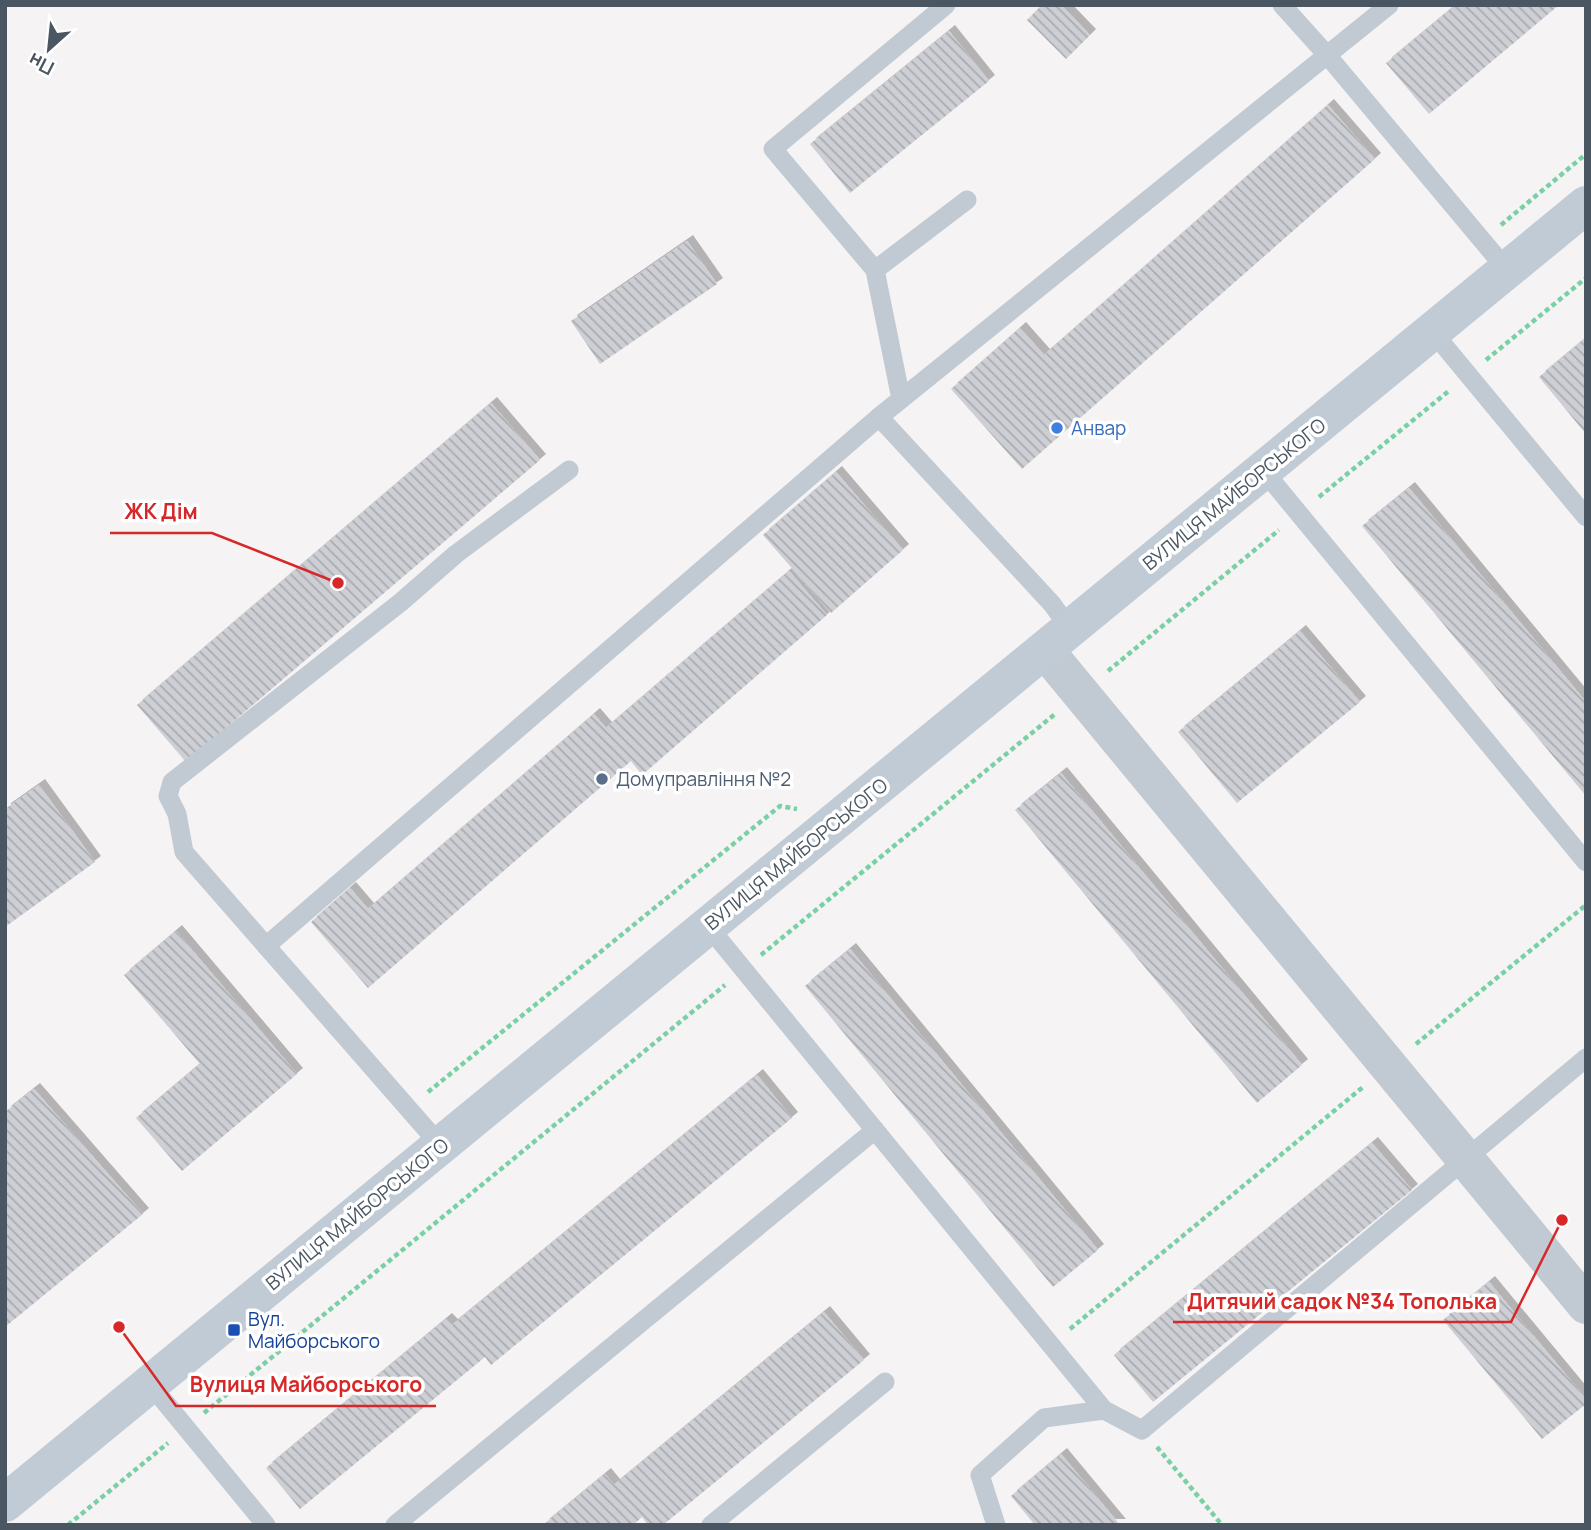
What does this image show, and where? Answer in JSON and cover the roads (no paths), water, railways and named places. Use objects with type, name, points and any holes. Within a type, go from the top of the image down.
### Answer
[{"type":"street","name":"ВУЛИЦЯ МАЙБОРСЬКОГО","points":[[5,1503],[1586,205]]},
{"type":"street","points":[[1058,639],[1081,693],[1586,1305]]},
{"type":"lane","points":[[901,399],[875,270],[773,149],[946,5]]},
{"type":"lane","points":[[1282,5],[1507,270]]},
{"type":"lane","points":[[266,946],[879,417],[1388,5]]},
{"type":"lane","points":[[875,270],[967,200]]},
{"type":"lane","points":[[1432,331],[1586,517]]},
{"type":"lane","points":[[879,417],[1052,604],[1058,639]]},
{"type":"lane","points":[[441,1146],[184,852],[177,814],[168,796],[172,782],[401,602],[456,554],[569,470]]},
{"type":"lane","points":[[1263,470],[1586,862]]},
{"type":"lane","points":[[708,926],[1104,1410],[1142,1430],[1586,1058]]},
{"type":"lane","points":[[395,1525],[875,1130]]},
{"type":"lane","points":[[712,1525],[886,1382]]},
{"type":"lane","points":[[150,1384],[266,1525]]},
{"type":"lane","points":[[996,1525],[979,1475],[1044,1418],[1104,1410]]},
{"type":"place","name":"Анвар","points":[[1057,428]]},
{"type":"place","name":"ЖК Дім","points":[[338,583]]},
{"type":"place","name":"Домуправління №2","points":[[602,779]]},
{"type":"place","name":"Дитячий садок №34 Тополька","points":[[1562,1220]]},
{"type":"place","name":"Вулиця Майборського","points":[[119,1327]]},
{"type":"place","name":"Вул. Майборського","points":[[234,1330]]}]
